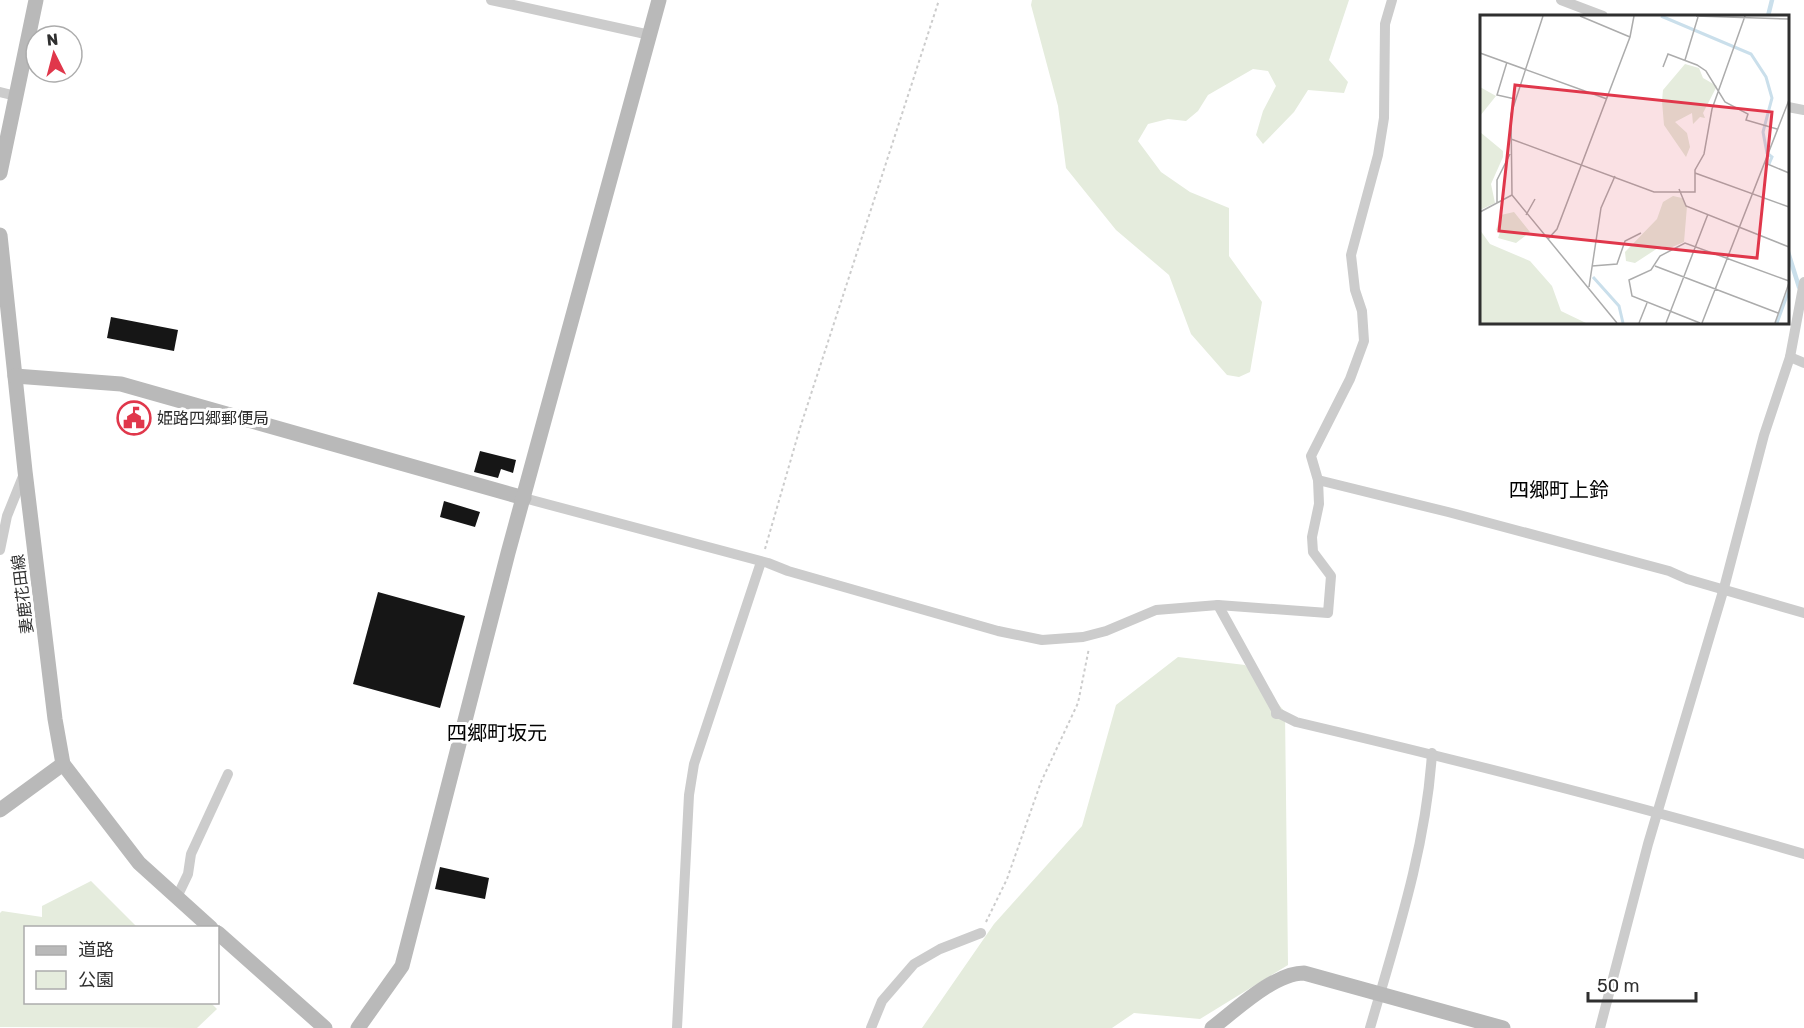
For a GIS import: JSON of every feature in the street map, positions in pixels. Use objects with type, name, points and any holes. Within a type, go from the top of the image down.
[{"type":"street","points":[[0,173],[36,0]]},
{"type":"street","points":[[491,0],[650,34]]},
{"type":"street","points":[[358,1028],[402,966],[524,498],[659,0]]},
{"type":"street","points":[[15,376],[121,384],[524,498],[761,562],[998,631],[1042,640],[1083,637],[1156,610],[1218,605],[1328,612],[1331,576],[1313,552],[1312,537],[1319,504],[1318,480],[1311,456],[1350,378],[1364,340],[1362,311],[1355,290],[1351,255],[1378,155],[1384,118],[1385,24],[1392,0]]},
{"type":"street","points":[[1561,0],[1600,15]]},
{"type":"street","points":[[0,92],[16,96]]},
{"type":"street","points":[[1789,107],[1804,110]]},
{"type":"street","name":"妻鹿花田線","points":[[0,235],[25,471],[55,719],[63,764]]},
{"type":"street","points":[[1600,1028],[1658,813],[1724,588],[1764,435],[1791,357],[1804,282]]},
{"type":"street","points":[[1791,357],[1804,363]]},
{"type":"street","points":[[0,550],[8,516],[25,471]]},
{"type":"street","points":[[1318,480],[1449,512],[1669,571],[1687,579],[1724,588],[1804,614]]},
{"type":"street","points":[[676,1028],[689,795],[694,764],[761,562]]},
{"type":"street","points":[[1218,605],[1276,714],[1296,722],[1432,753],[1804,854]]},
{"type":"street","points":[[1370,1028],[1410,888],[1421,840],[1432,753]]},
{"type":"street","points":[[0,810],[63,764],[139,863],[211,926]]},
{"type":"street","points":[[177,897],[188,874],[191,854],[228,774]]},
{"type":"street","points":[[871,1028],[882,1001],[914,964],[939,949],[981,933]]},
{"type":"street","points":[[219,934],[325,1028]]},
{"type":"street","points":[[1212,1028],[1278,979],[1294,973],[1304,973],[1503,1028]]},
{"type":"path","points":[[761,562],[800,429],[939,0]]},
{"type":"path","points":[[981,933],[1007,879],[1041,782],[1078,702],[1092,634]]},
{"type":"green space","points":[[1032,0],[1349,0],[1329,60],[1348,82],[1344,93],[1308,90],[1294,112],[1263,144],[1256,135],[1263,111],[1276,86],[1268,71],[1253,69],[1208,95],[1198,111],[1186,121],[1168,119],[1148,124],[1138,141],[1161,172],[1190,192],[1229,208],[1229,256],[1262,302],[1250,372],[1239,377],[1227,375],[1191,334],[1169,275],[1116,230],[1066,168],[1058,106],[1031,5]]},
{"type":"green space","points":[[1178,657],[1245,665],[1285,712],[1288,965],[1200,1019],[1134,1013],[1112,1028],[922,1028],[994,924],[1082,826],[1116,705]]},
{"type":"green space","points":[[91,881],[136,926],[24,926],[24,1004],[212,1004],[217,1009],[197,1028],[0,1027],[0,913],[2,911],[42,917],[42,906]]},
{"type":"building","points":[[111,317],[178,330],[174,351],[107,338]]},
{"type":"building","points":[[126,407],[146,409],[143,432],[123,429]]},
{"type":"building","points":[[480,451],[516,460],[513,473],[501,469],[498,478],[474,472]]},
{"type":"building","points":[[444,501],[480,512],[475,527],[440,517]]},
{"type":"building","points":[[378,592],[465,616],[440,708],[353,684]]},
{"type":"building","points":[[440,867],[489,878],[485,899],[435,889]]},
{"type":"waterway","points":[[1768,15],[1772,0]]},
{"type":"waterway","points":[[1789,255],[1800,288]]},
{"type":"place","name":"姫路四郷郵便局","points":[[134,418]]},
{"type":"district","name":"四郷町上鈴","points":[[1559,490]]},
{"type":"district","name":"四郷町坂元","points":[[497,733]]}]
